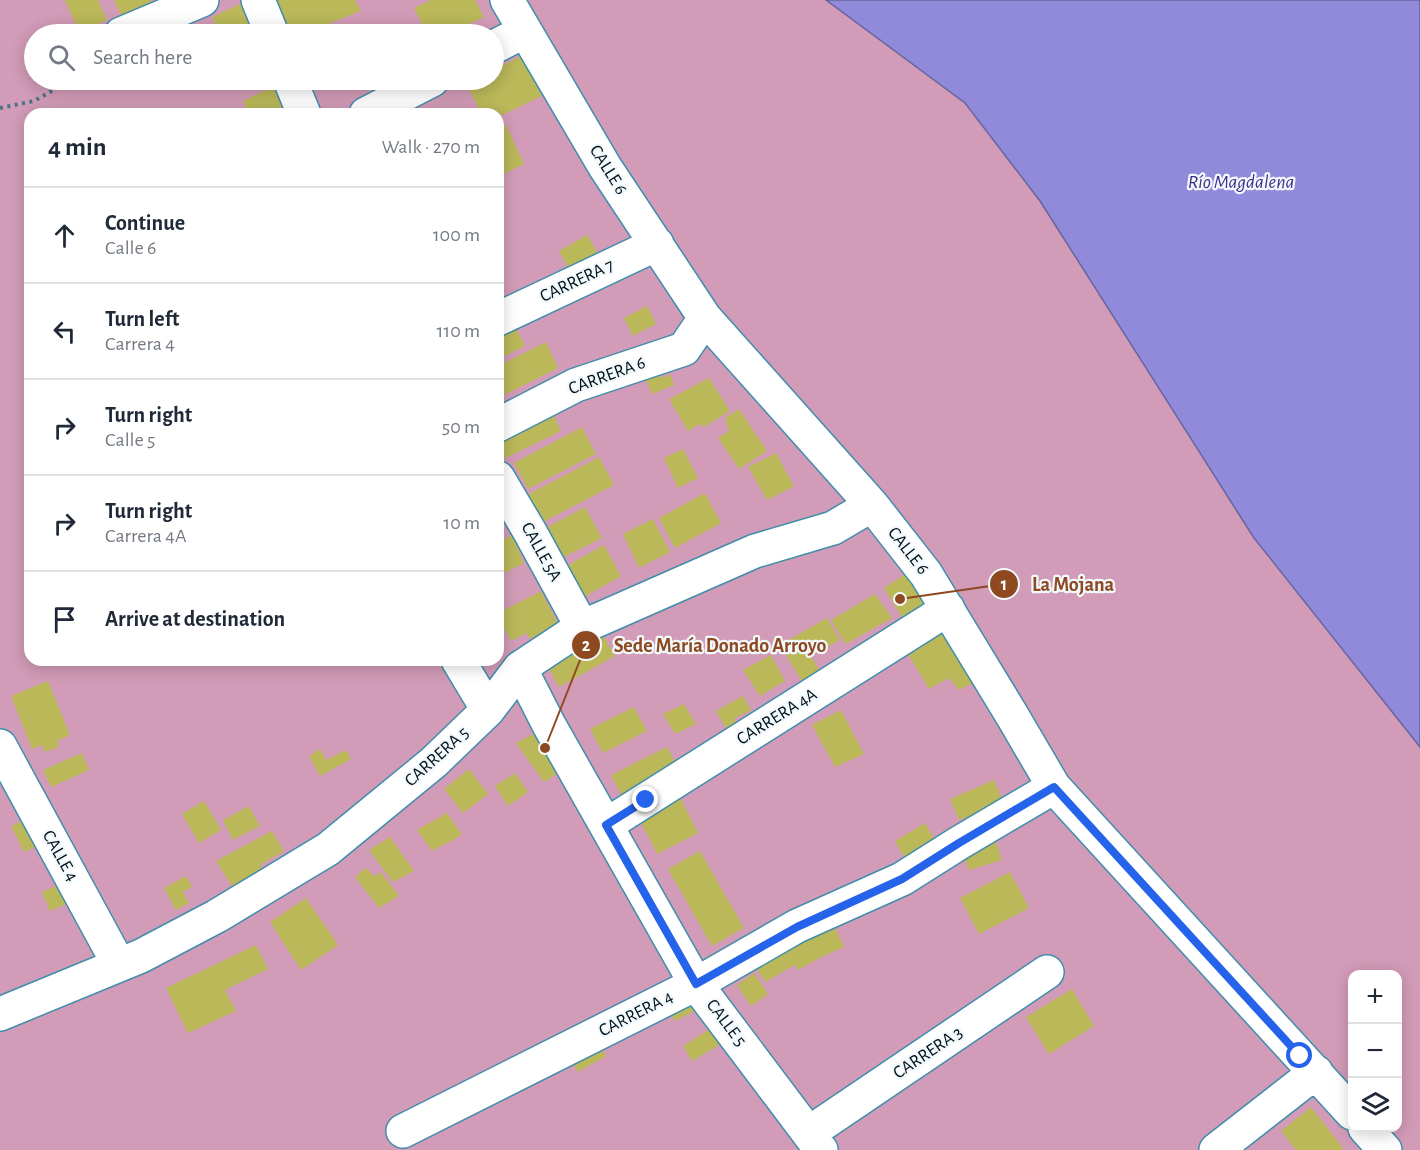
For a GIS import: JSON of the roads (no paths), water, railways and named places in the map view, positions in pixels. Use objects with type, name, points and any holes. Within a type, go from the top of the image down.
[{"type":"street","points":[[145,24],[202,0]]},
{"type":"street","points":[[258,0],[268,24]]},
{"type":"street","name":"CALLE 6","points":[[507,0],[605,167],[705,318],[872,505],[926,574],[1054,787],[1348,1107]]},
{"type":"street","points":[[504,42],[525,31]]},
{"type":"street","points":[[294,90],[302,108]]},
{"type":"street","points":[[378,108],[413,90]]},
{"type":"street","name":"CARRERA 7","points":[[504,316],[657,244]]},
{"type":"street","name":"CARRERA 6","points":[[504,421],[576,385],[684,349],[705,318]]},
{"type":"street","name":"CALLE 5A","points":[[504,488],[582,627]]},
{"type":"street","name":"CARRERA 5","points":[[0,1014],[141,956],[217,916],[328,849],[434,762],[488,710],[520,668],[582,627],[755,551],[833,528],[872,505]]},
{"type":"street","name":"CARRERA 4A","points":[[606,825],[948,609]]},
{"type":"street","points":[[462,666],[488,710]]},
{"type":"street","name":"CALLE 5","points":[[520,668],[549,725],[696,984],[815,1142]]},
{"type":"street","name":"CALLE 4","points":[[0,746],[119,965]]},
{"type":"street","name":"CARRERA 4","points":[[403,1131],[696,984],[797,927],[902,879],[1054,787]]},
{"type":"street","name":"CARRERA 3","points":[[815,1142],[1047,972]]},
{"type":"street","points":[[1216,1150],[1316,1072]]},
{"type":"street","points":[[1369,1132],[1385,1150]]},
{"type":"water","name":"Río Magdalena","points":[[826,0],[1420,0],[1420,747],[1254,538],[1040,201],[965,103]]},
{"type":"place","name":"La Mojana","points":[[900,599]]},
{"type":"place","name":"Sede María Donado Arroyo","points":[[545,748]]}]
